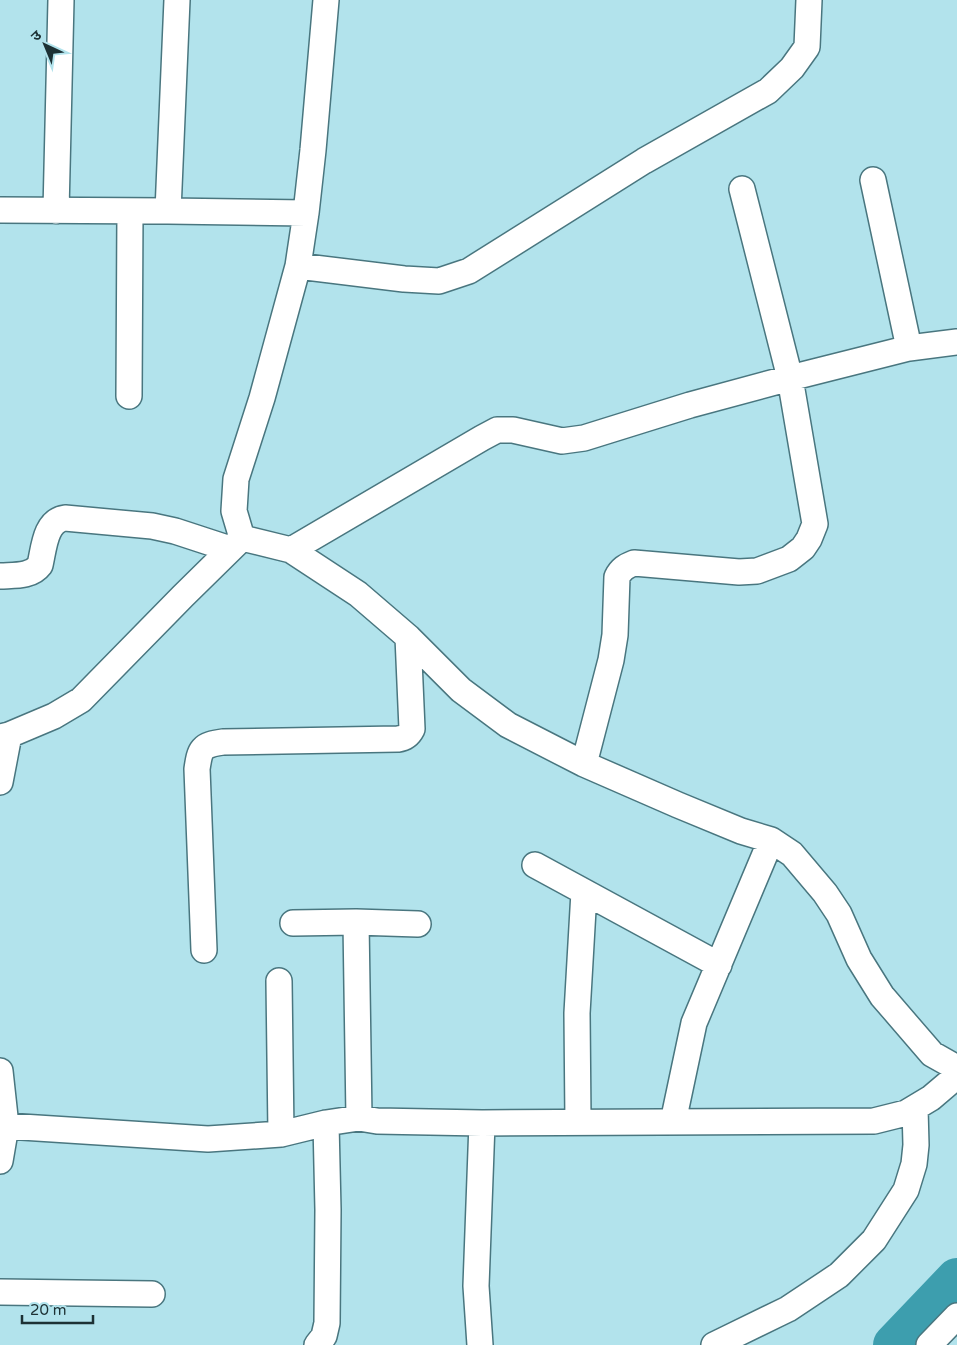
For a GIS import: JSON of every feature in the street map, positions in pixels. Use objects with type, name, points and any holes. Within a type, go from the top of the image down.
[{"type":"street","points":[[56,211],[61,0]]},
{"type":"street","points":[[168,211],[177,0]]},
{"type":"street","points":[[0,782],[4,736],[54,716],[81,700],[236,544],[234,511],[236,479],[262,398],[298,266],[314,150],[326,0]]},
{"type":"street","points":[[298,266],[404,279],[439,281],[469,271],[644,161],[768,90],[792,68],[807,47],[809,0]]},
{"type":"street","points":[[873,180],[909,348]]},
{"type":"street","points":[[584,764],[611,660],[615,635],[617,577],[619,572],[634,563],[739,572],[757,570],[789,559],[809,539],[815,524],[790,378],[742,189]]},
{"type":"street","points":[[0,210],[306,214]]},
{"type":"street","points":[[129,396],[130,211]]},
{"type":"street","points":[[291,550],[497,430],[513,430],[562,441],[584,438],[690,405],[790,378],[909,348],[957,342]]},
{"type":"street","points":[[0,576],[32,573],[40,565],[48,530],[56,521],[65,518],[152,526],[236,544],[291,550],[358,594],[408,636],[461,690],[508,725],[584,764],[741,831],[771,840],[792,854],[825,893],[839,914],[859,959],[882,996],[932,1054],[957,1068]]},
{"type":"street","points":[[204,950],[197,770],[199,753],[209,744],[223,742],[404,738],[409,735],[412,729],[408,636]]},
{"type":"street","points":[[673,1122],[694,1023],[771,840]]},
{"type":"street","points":[[536,865],[719,965]]},
{"type":"street","points":[[578,1121],[577,1013],[584,892]]},
{"type":"street","points":[[293,923],[356,922],[418,924]]},
{"type":"street","points":[[356,922],[359,1118]]},
{"type":"street","points":[[279,981],[282,1134]]},
{"type":"street","points":[[0,1071],[6,1126],[0,1161]]},
{"type":"street","points":[[6,1126],[208,1139],[282,1134],[326,1123],[359,1118],[377,1121],[482,1123],[874,1120],[906,1113],[931,1098],[957,1076]]},
{"type":"street","points":[[714,1345],[788,1309],[839,1276],[874,1240],[906,1190],[914,1164],[916,1145],[915,1108]]},
{"type":"street","points":[[317,1345],[324,1336],[327,1323],[328,1210],[326,1123]]},
{"type":"street","points":[[480,1345],[476,1262],[482,1123]]},
{"type":"street","points":[[0,1292],[152,1294]]},
{"type":"street","points":[[929,1345],[957,1316]]},
{"type":"waterway","points":[[894,1345],[957,1279]]}]
